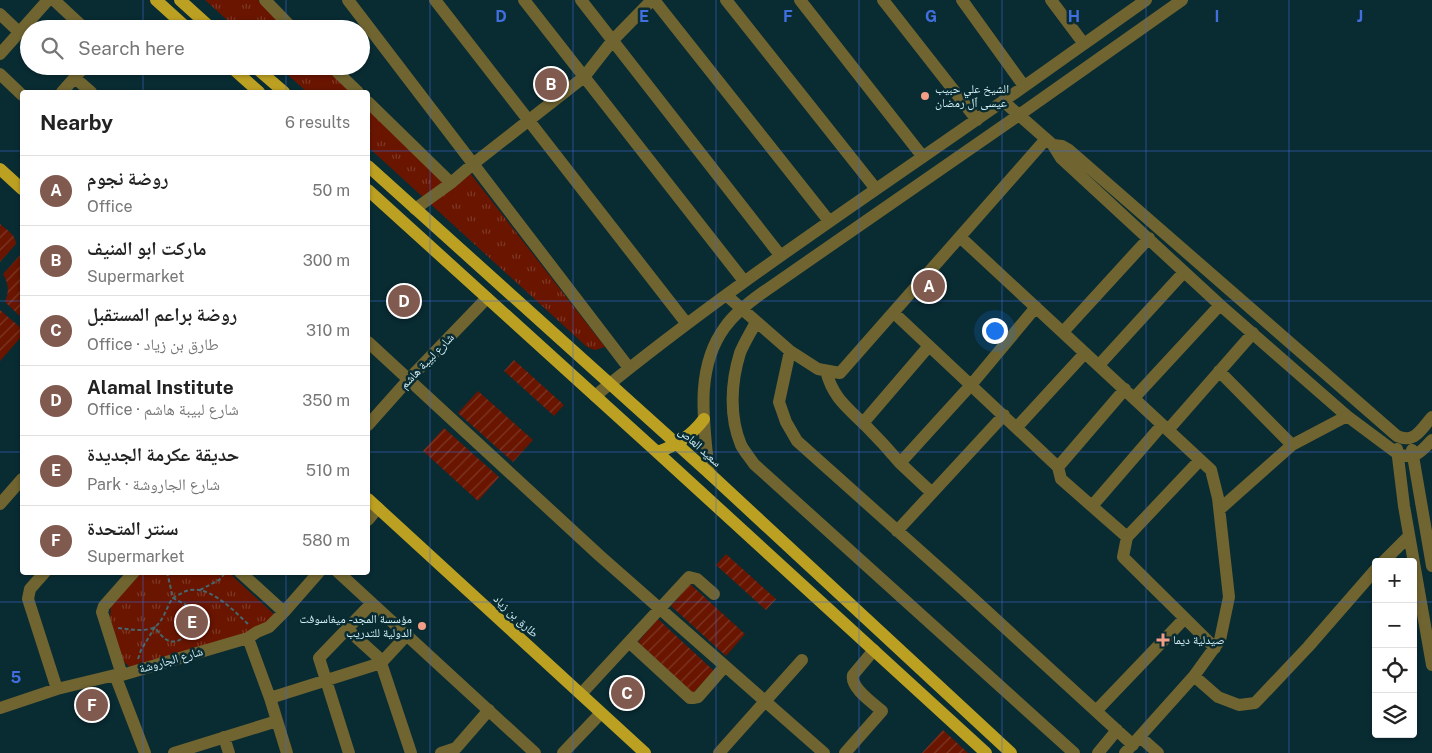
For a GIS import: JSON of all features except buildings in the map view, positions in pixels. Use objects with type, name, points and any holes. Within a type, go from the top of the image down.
[{"type":"main road","points":[[156,0],[178,20]]},
{"type":"main road","points":[[180,0],[202,20]]},
{"type":"main road","points":[[240,75],[257,90]]},
{"type":"main road","points":[[264,75],[282,90]]},
{"type":"main road","name":"سعيد العاص","points":[[370,168],[709,473],[1011,753]]},
{"type":"main road","points":[[0,169],[20,187]]},
{"type":"main road","points":[[370,192],[658,452],[986,753]]},
{"type":"main road","points":[[658,452],[677,445],[695,430],[704,419]]},
{"type":"main road","name":"طارق بن زياد","points":[[370,501],[645,753]]},
{"type":"street","points":[[30,20],[48,0]]},
{"type":"street","points":[[54,0],[75,20]]},
{"type":"street","points":[[265,0],[284,20]]},
{"type":"street","points":[[348,0],[363,20]]},
{"type":"street","points":[[435,0],[687,324]]},
{"type":"street","points":[[524,0],[744,281]]},
{"type":"street","points":[[582,0],[780,255]]},
{"type":"street","points":[[415,209],[451,183],[584,77],[613,40],[653,0],[830,221]]},
{"type":"street","points":[[726,0],[876,189]]},
{"type":"street","points":[[800,0],[923,157]]},
{"type":"street","points":[[883,0],[977,120]]},
{"type":"street","points":[[962,0],[1024,86]]},
{"type":"street","points":[[1051,0],[1084,44]]},
{"type":"street","points":[[595,396],[629,368],[780,255],[977,120],[1145,0]]},
{"type":"street","points":[[709,473],[704,419],[704,383],[707,364],[714,344],[741,309],[1182,0]]},
{"type":"street","points":[[0,14],[19,32],[0,54]]},
{"type":"street","points":[[370,29],[629,368]]},
{"type":"street","points":[[0,74],[20,92]]},
{"type":"street","points":[[64,90],[78,75]]},
{"type":"street","points":[[340,75],[356,90]]},
{"type":"street","points":[[75,78],[89,90]]},
{"type":"street","points":[[1003,101],[1050,142],[1060,158],[1220,305],[1347,416],[1398,454],[1405,457],[1413,457],[1422,451],[1432,440]]},
{"type":"street","points":[[370,104],[451,183]]},
{"type":"street","points":[[726,295],[790,351],[818,369],[840,373],[960,237],[1050,142]]},
{"type":"street","points":[[1050,142],[1069,150],[1397,436],[1410,439],[1432,417]]},
{"type":"street","points":[[960,237],[1211,470],[1220,509],[1229,597],[1220,640],[1194,676],[1133,745]]},
{"type":"street","points":[[1063,332],[1149,238]]},
{"type":"street","points":[[1099,366],[1184,272]]},
{"type":"street","name":"شارع لبيبة هاشم","points":[[370,423],[487,298]]},
{"type":"street","points":[[1134,398],[1220,305]]},
{"type":"street","points":[[900,463],[971,384],[1036,307]]},
{"type":"street","points":[[894,313],[1058,467],[1061,479],[1127,536]]},
{"type":"street","points":[[756,322],[741,352],[735,374],[732,398],[735,424],[741,445],[754,464],[1074,753]]},
{"type":"street","points":[[1092,506],[1254,333]]},
{"type":"street","points":[[370,344],[593,549],[824,753]]},
{"type":"street","points":[[863,423],[929,346]]},
{"type":"street","points":[[790,351],[778,402],[786,422],[797,441],[1133,745],[1158,753]]},
{"type":"street","points":[[1017,427],[1086,353]]},
{"type":"street","points":[[826,371],[830,384],[840,401],[932,493]]},
{"type":"street","points":[[1219,371],[1292,445]]},
{"type":"street","points":[[1058,467],[1125,389]]},
{"type":"street","points":[[897,531],[1004,415]]},
{"type":"street","points":[[1220,509],[1292,445],[1347,416]]},
{"type":"street","points":[[1397,436],[1404,506],[1432,665]]},
{"type":"street","points":[[1410,439],[1432,566]]},
{"type":"street","points":[[1200,460],[1127,536],[1124,557],[1215,648]]},
{"type":"street","points":[[0,504],[20,481]]},
{"type":"street","points":[[370,518],[378,508]]},
{"type":"street","points":[[1387,558],[1409,536]]},
{"type":"street","points":[[1194,676],[1218,697],[1239,705],[1255,703],[1308,647],[1372,574]]},
{"type":"street","points":[[42,575],[30,589],[28,599],[58,689]]},
{"type":"street","points":[[126,575],[104,606],[102,612],[118,675],[145,753]]},
{"type":"street","points":[[243,575],[284,612]]},
{"type":"street","name":"شارع الجاروشة","points":[[0,708],[58,689],[118,675],[252,635],[269,627],[316,575]]},
{"type":"street","points":[[341,575],[535,753]]},
{"type":"street","points":[[581,694],[690,577],[697,579],[714,594]]},
{"type":"street","points":[[349,753],[319,658],[372,603]]},
{"type":"street","points":[[1096,711],[1185,618]]},
{"type":"street","points":[[347,629],[379,658],[411,753]]},
{"type":"street","points":[[252,635],[287,753]]},
{"type":"street","points":[[270,698],[381,663],[406,636]]},
{"type":"street","points":[[629,642],[690,698],[698,697],[725,666]]},
{"type":"street","points":[[844,753],[882,711],[855,687],[852,680],[853,675],[874,650]]},
{"type":"street","points":[[719,753],[802,660]]},
{"type":"street","points":[[441,753],[456,748],[489,710]]},
{"type":"street","points":[[562,753],[601,713]]},
{"type":"street","points":[[174,753],[277,721]]},
{"type":"street","points":[[1098,753],[1117,730]]},
{"type":"street","points":[[224,737],[229,753]]},
{"type":"path","points":[[155,627],[160,635],[175,642],[186,638],[195,626],[194,614],[186,606],[173,598],[167,575]]},
{"type":"path","points":[[200,590],[219,580],[223,575]]},
{"type":"path","points":[[136,663],[141,650],[162,619],[173,598],[188,590],[200,590],[215,596],[232,609],[252,635]]},
{"type":"path","points":[[107,627],[145,630],[155,627]]},
{"type":"green space","points":[[205,0],[258,0],[278,20],[227,20]]},
{"type":"green space","points":[[288,75],[335,75],[351,90],[305,90]]},
{"type":"green space","points":[[370,108],[452,188],[470,173],[605,347],[595,350],[587,347],[370,149]]},
{"type":"green space","points":[[0,224],[13,235],[16,244],[0,262]]},
{"type":"green space","points":[[20,255],[20,316],[5,302],[8,288],[3,274]]},
{"type":"green space","points":[[0,310],[20,327],[20,338],[0,361]]},
{"type":"green space","points":[[514,360],[564,405],[554,416],[504,371]]},
{"type":"green space","points":[[478,391],[533,440],[513,462],[458,413]]},
{"type":"green space","points":[[444,428],[499,477],[478,501],[423,451]]},
{"type":"green space","points":[[726,554],[776,599],[766,610],[716,565]]},
{"type":"green space","points":[[139,575],[231,575],[276,616],[269,627],[134,671],[123,661],[110,618],[111,606]]},
{"type":"green space","points":[[690,584],[745,634],[726,656],[671,606]]},
{"type":"green space","points":[[658,619],[714,671],[693,693],[638,642]]},
{"type":"green space","points":[[943,730],[968,753],[922,753]]},
{"type":"place","name":"ماركت ابو المنيف","points":[[551,84]]},
{"type":"place","name":"الشيخ علي حبيب عيسى ٱل رمضان","points":[[925,96]]},
{"type":"place","name":"روضة نجوم","points":[[929,286]]},
{"type":"place","name":"Alamal Institute","points":[[404,301]]},
{"type":"place","name":"حديقة عكرمة الجديدة","points":[[192,622]]},
{"type":"place","name":"مؤسسة المجد - ميغاسوفت الدولية للتدريب","points":[[422,626]]},
{"type":"place","name":"صيدلية ديما","points":[[1163,640]]},
{"type":"place","name":"روضة براعم المستقبل","points":[[627,693]]},
{"type":"place","name":"سنتر المتحدة","points":[[92,705]]}]
